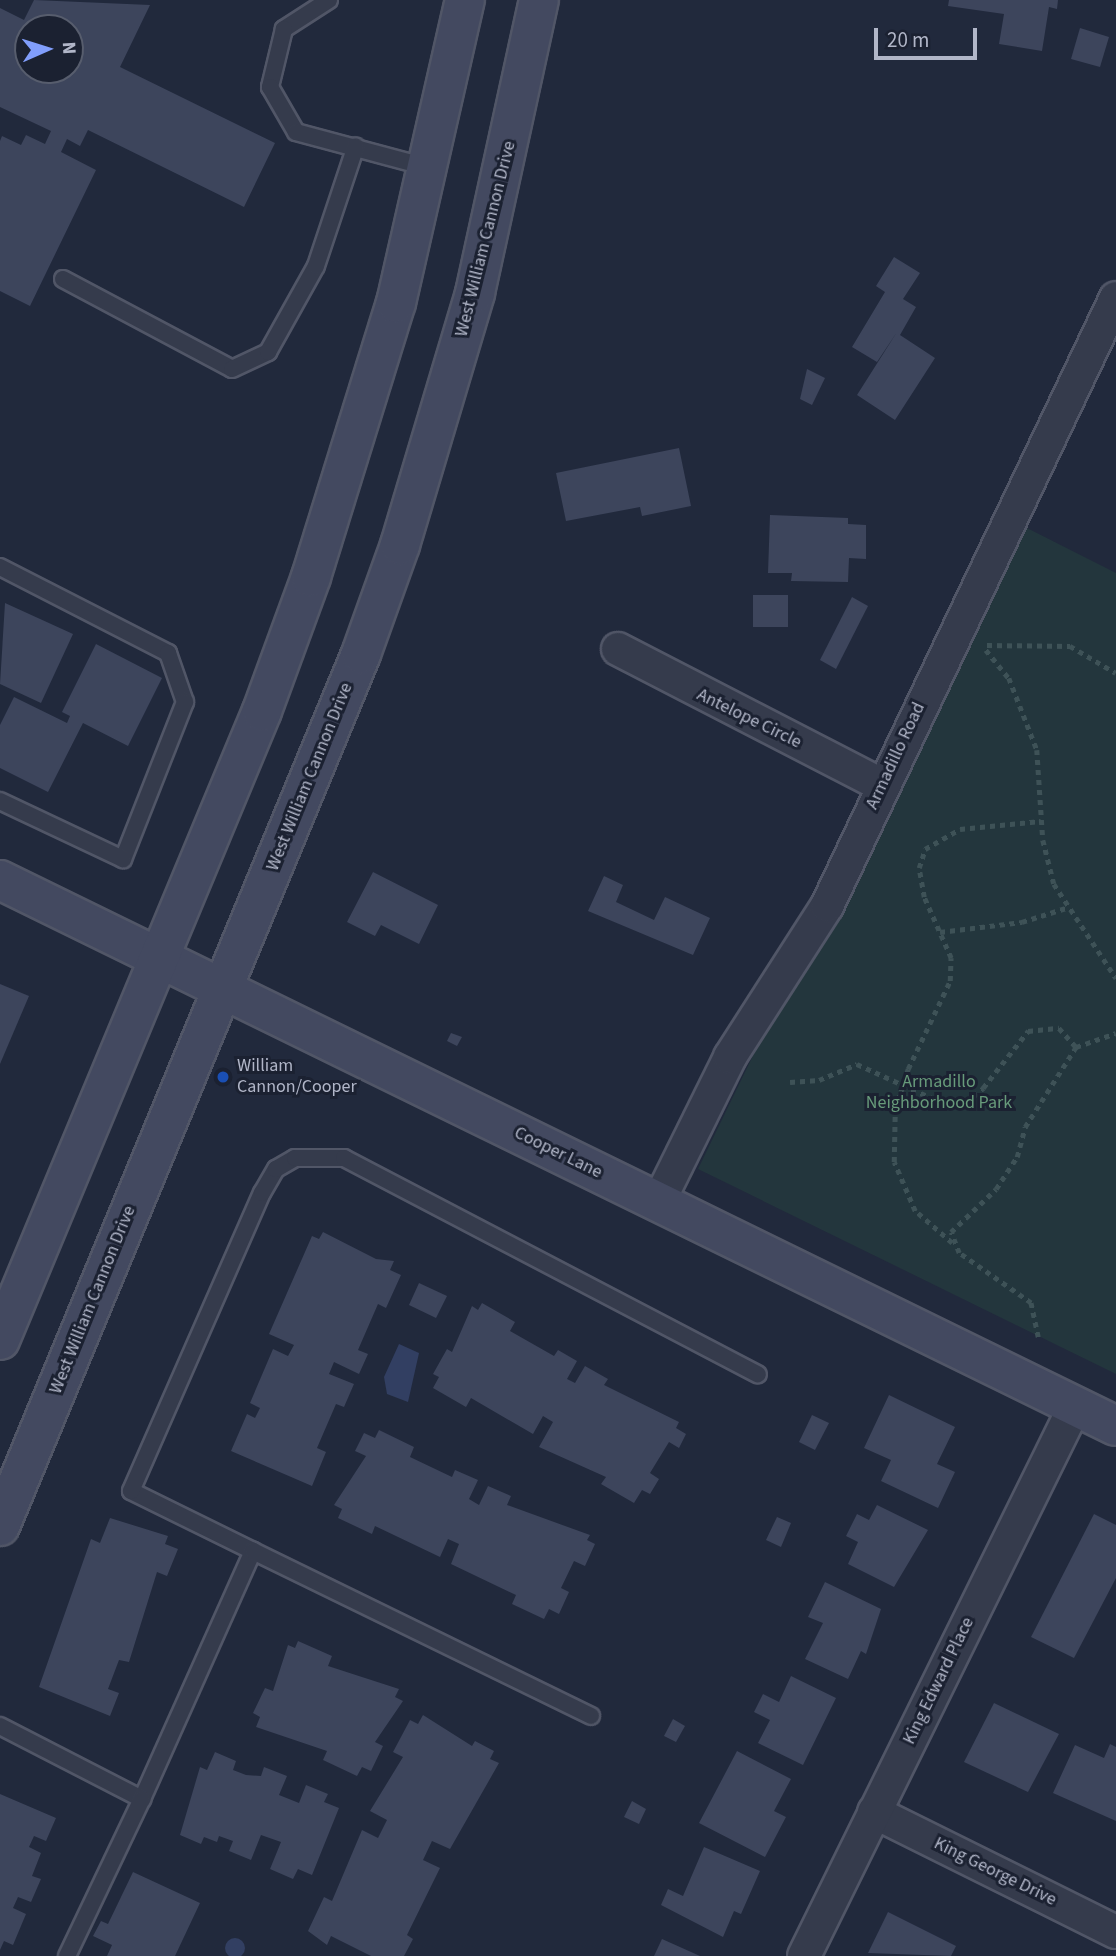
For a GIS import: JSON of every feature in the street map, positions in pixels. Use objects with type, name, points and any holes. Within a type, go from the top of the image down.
[{"type":"main road","points":[[0,1340],[161,957],[311,577],[396,303],[430,168],[465,0]]},
{"type":"main road","name":"West William Cannon Drive","points":[[0,1526],[361,654],[404,533],[475,293],[539,0]]},
{"type":"main road","name":"Cooper Lane","points":[[0,880],[1116,1426]]},
{"type":"street","name":"Armadillo Road","points":[[658,1203],[730,1057],[827,906],[882,785],[1116,298]]},
{"type":"street","name":"Antelope Circle","points":[[618,649],[882,785]]},
{"type":"street","name":"King Edward Place","points":[[804,1956],[1075,1406]]},
{"type":"street","name":"King George Drive","points":[[874,1812],[1116,1932]]},
{"type":"lane","points":[[329,0],[284,29],[270,87],[296,132],[430,168]]},
{"type":"lane","points":[[63,279],[232,369],[268,352],[304,287],[356,146]]},
{"type":"lane","points":[[0,567],[168,653],[185,702],[123,859],[0,801]]},
{"type":"lane","points":[[591,1716],[131,1491],[262,1193],[276,1169],[295,1158],[344,1158],[758,1374]]},
{"type":"lane","points":[[67,1956],[142,1799],[253,1551]]},
{"type":"lane","points":[[0,1726],[142,1799]]},
{"type":"path","points":[[1116,673],[1070,646],[1048,642],[1010,650],[981,644],[1009,678],[1028,721],[1047,862],[1066,908],[1116,978]]},
{"type":"path","points":[[1038,1336],[1031,1303],[927,1227],[902,1188],[893,1139],[904,1089],[950,982],[951,958],[924,897],[919,867],[925,849],[983,822],[1041,821]]},
{"type":"path","points":[[940,932],[1022,922],[1066,908]]},
{"type":"path","points":[[790,1082],[819,1080],[858,1063],[904,1089],[949,1106],[966,1103],[1028,1031],[1059,1028],[1076,1047]]},
{"type":"path","points":[[952,1243],[951,1233],[973,1216],[1017,1157],[1025,1127],[1076,1047],[1116,1033]]},
{"type":"green space","name":"Armadillo Neighborhood Park","points":[[1023,526],[1116,573],[1116,1374],[698,1169],[766,1029],[843,908]]},
{"type":"water","points":[[399,1344],[419,1353],[408,1402],[387,1394],[384,1377]]},
{"type":"water","points":[[235,1938],[242,1941],[245,1948],[242,1955],[235,1958],[228,1955],[225,1948],[228,1941]]},
{"type":"building","points":[[34,0],[150,5],[120,67],[275,143],[244,207],[88,130],[80,146],[67,139],[61,152],[96,170],[30,306],[0,291],[0,141],[2,136],[21,145],[26,135],[45,144],[51,131],[0,107],[0,8],[14,15],[14,84],[84,84],[84,14],[27,14]]},
{"type":"building","points":[[949,0],[1058,0],[1057,9],[1049,7],[1042,51],[999,44],[1004,14],[948,6]]},
{"type":"building","points":[[1080,28],[1109,37],[1100,67],[1071,59]]},
{"type":"building","points":[[894,257],[920,273],[903,299],[916,307],[900,335],[935,358],[895,420],[857,395],[897,332],[877,362],[852,347],[885,292],[876,286]]},
{"type":"building","points":[[807,369],[825,378],[812,405],[800,399]]},
{"type":"building","points":[[679,448],[691,506],[642,516],[640,507],[566,521],[556,473]]},
{"type":"building","points":[[770,515],[848,518],[848,524],[866,525],[866,559],[849,558],[848,582],[791,581],[792,573],[768,573]]},
{"type":"building","points":[[753,595],[788,595],[788,627],[753,627]]},
{"type":"building","points":[[852,597],[868,606],[836,669],[820,660]]},
{"type":"building","points":[[5,603],[73,634],[41,703],[0,684]]},
{"type":"building","points":[[96,644],[162,678],[128,746],[83,723],[48,792],[0,768],[0,725],[14,697],[67,723],[70,716],[62,712]]},
{"type":"building","points":[[373,872],[438,905],[419,944],[381,925],[375,936],[347,922]]},
{"type":"building","points":[[604,876],[623,885],[616,902],[654,920],[665,897],[710,918],[693,955],[588,911]]},
{"type":"building","points":[[0,984],[29,996],[0,1064]]},
{"type":"building","points":[[451,1033],[462,1037],[457,1046],[447,1041]]},
{"type":"building","points":[[323,1232],[376,1259],[394,1261],[390,1270],[401,1275],[386,1308],[378,1304],[358,1350],[368,1354],[359,1374],[334,1362],[329,1374],[354,1384],[344,1407],[336,1404],[317,1448],[326,1452],[312,1486],[231,1451],[247,1414],[255,1418],[260,1408],[250,1403],[273,1349],[288,1356],[294,1345],[269,1334],[312,1236],[319,1239]]},
{"type":"building","points":[[419,1283],[447,1296],[436,1318],[409,1305]]},
{"type":"building","points":[[482,1303],[515,1322],[510,1331],[554,1356],[558,1350],[577,1361],[567,1379],[575,1383],[585,1366],[608,1379],[604,1385],[679,1422],[676,1428],[686,1434],[679,1448],[669,1442],[650,1473],[659,1479],[650,1494],[642,1490],[634,1503],[601,1484],[606,1477],[539,1447],[553,1422],[543,1416],[533,1434],[471,1398],[466,1407],[433,1388],[439,1377],[433,1374],[447,1349],[452,1352],[472,1306],[478,1310]]},
{"type":"building","points":[[889,1395],[955,1427],[937,1464],[955,1472],[938,1508],[881,1481],[891,1460],[864,1448]]},
{"type":"building","points":[[812,1415],[829,1423],[815,1450],[799,1442]]},
{"type":"building","points":[[379,1430],[414,1447],[410,1457],[452,1477],[455,1470],[478,1480],[469,1499],[479,1505],[488,1486],[511,1496],[507,1505],[590,1535],[587,1540],[595,1544],[585,1566],[574,1561],[561,1588],[569,1592],[559,1614],[549,1609],[544,1619],[512,1604],[516,1595],[451,1564],[459,1544],[448,1539],[440,1557],[375,1526],[372,1534],[338,1518],[342,1509],[334,1505],[366,1456],[355,1451],[364,1433],[375,1438]]},
{"type":"building","points":[[877,1505],[928,1530],[894,1587],[848,1564],[858,1542],[846,1536],[857,1514],[869,1520]]},
{"type":"building","points":[[1094,1514],[1116,1525],[1116,1578],[1074,1658],[1031,1637]]},
{"type":"building","points":[[777,1517],[791,1523],[781,1547],[766,1540]]},
{"type":"building","points":[[110,1518],[168,1536],[165,1544],[178,1549],[167,1576],[157,1572],[129,1662],[119,1660],[108,1689],[119,1693],[110,1716],[39,1687],[91,1539],[100,1543]]},
{"type":"building","points":[[825,1582],[881,1609],[866,1654],[861,1651],[848,1679],[805,1659],[823,1623],[808,1617]]},
{"type":"building","points":[[298,1641],[332,1656],[328,1666],[399,1689],[395,1697],[403,1701],[375,1742],[383,1746],[371,1771],[362,1767],[357,1776],[323,1760],[327,1751],[256,1727],[260,1717],[253,1713],[265,1688],[273,1691],[288,1645],[295,1648]]},
{"type":"building","points":[[791,1676],[836,1698],[803,1765],[758,1743],[770,1720],[754,1712],[763,1694],[779,1702]]},
{"type":"building","points":[[994,1703],[1059,1734],[1028,1792],[964,1762]]},
{"type":"building","points":[[423,1715],[472,1746],[475,1741],[494,1751],[490,1759],[499,1763],[450,1849],[432,1841],[423,1860],[440,1868],[407,1935],[413,1939],[404,1956],[371,1956],[331,1936],[327,1945],[308,1931],[324,1897],[332,1901],[362,1830],[378,1838],[387,1820],[370,1811],[403,1757],[393,1752],[410,1720],[418,1724]]},
{"type":"building","points":[[673,1719],[685,1726],[676,1742],[664,1736]]},
{"type":"building","points":[[1110,1744],[1116,1747],[1116,1821],[1053,1793],[1075,1745],[1104,1758]]},
{"type":"building","points":[[737,1751],[791,1779],[774,1811],[786,1817],[765,1857],[699,1823]]},
{"type":"building","points":[[215,1752],[236,1761],[233,1770],[246,1775],[261,1776],[264,1767],[287,1776],[279,1795],[299,1803],[306,1785],[328,1794],[324,1802],[339,1808],[312,1875],[298,1869],[293,1879],[270,1869],[281,1842],[261,1835],[251,1860],[229,1851],[233,1841],[219,1836],[217,1842],[204,1837],[201,1844],[180,1835],[200,1767],[207,1770]]},
{"type":"building","points":[[0,1794],[56,1818],[46,1841],[34,1836],[29,1847],[41,1853],[32,1876],[41,1879],[31,1902],[18,1897],[13,1908],[26,1914],[13,1945],[4,1941],[0,1950]]},
{"type":"building","points":[[632,1801],[646,1809],[639,1824],[624,1817]]},
{"type":"building","points":[[704,1847],[760,1871],[741,1914],[734,1911],[723,1937],[661,1905],[668,1889],[683,1896]]},
{"type":"building","points":[[133,1872],[200,1903],[175,1956],[107,1956],[112,1945],[93,1936],[101,1921],[108,1924]]},
{"type":"building","points":[[888,1912],[956,1946],[951,1956],[868,1953]]},
{"type":"building","points":[[662,1939],[700,1956],[654,1956]]},
{"type":"place","name":"William Cannon/Cooper","points":[[223,1077]]}]
